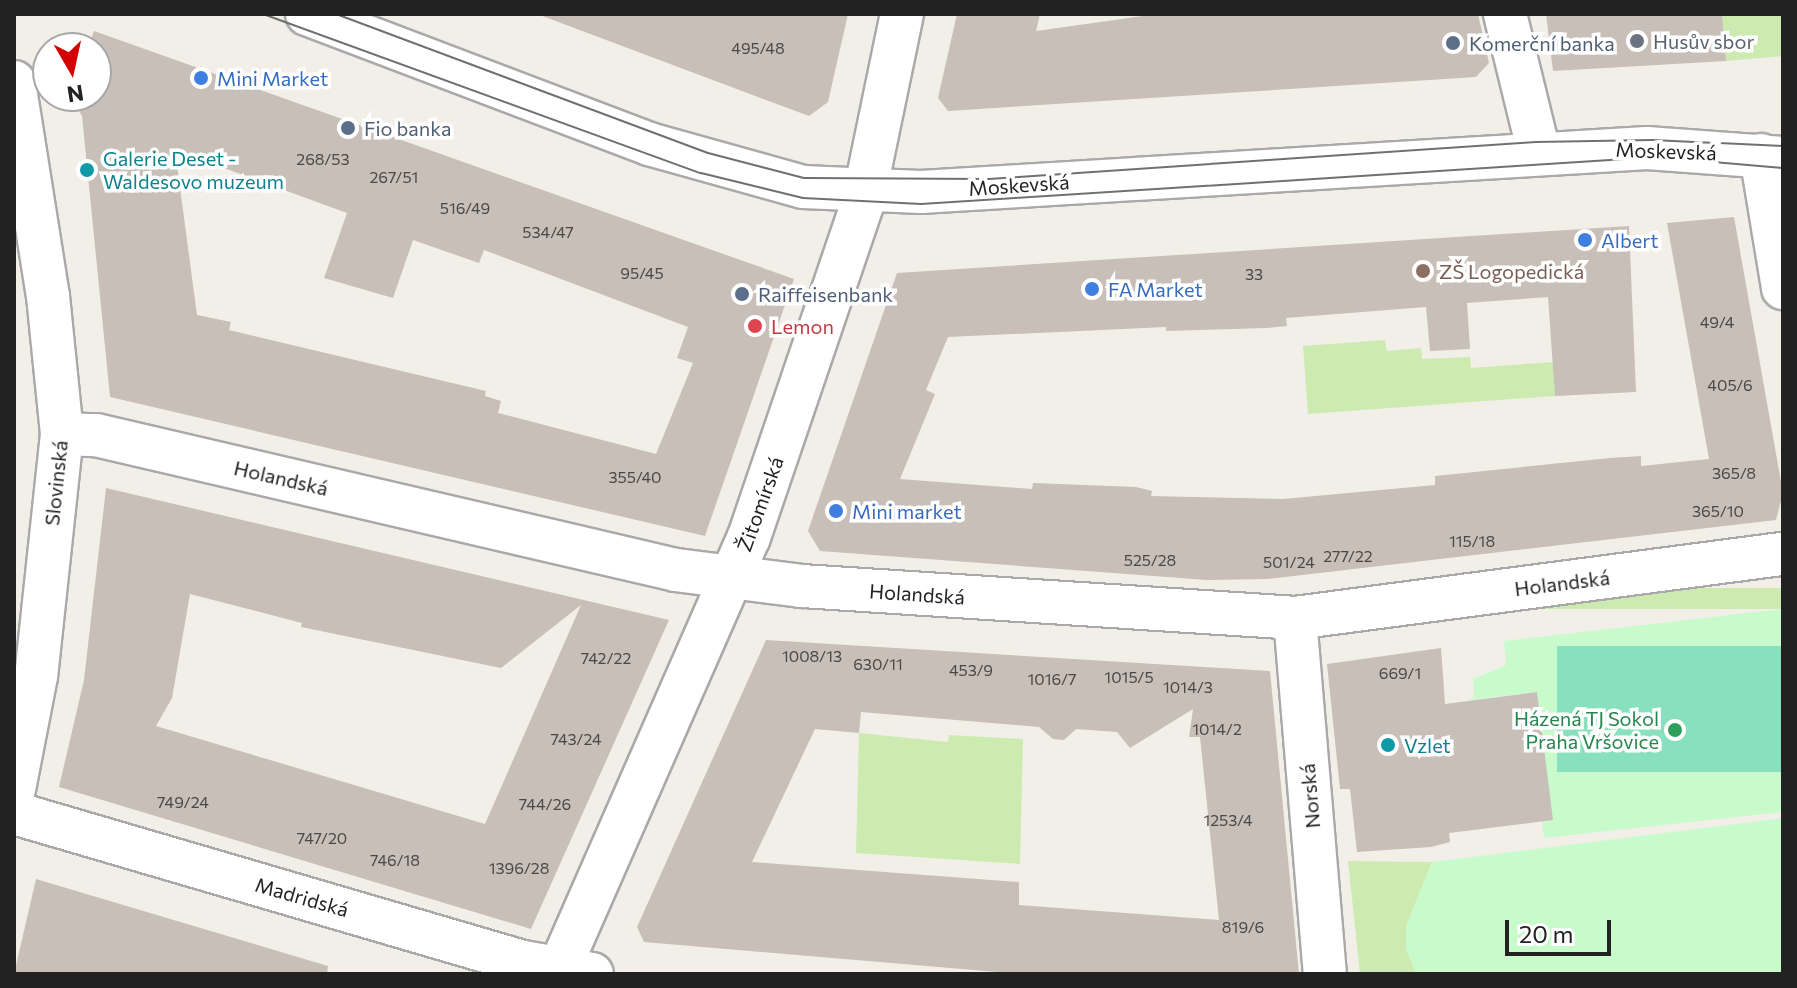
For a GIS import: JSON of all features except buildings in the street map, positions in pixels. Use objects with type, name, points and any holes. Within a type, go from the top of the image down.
[{"type":"street","name":"Moskevská","points":[[307,14],[704,163],[803,187],[865,192],[1647,148],[1772,156]]},
{"type":"street","name":"Žitomírská","points":[[569,973],[733,577],[865,192],[902,14]]},
{"type":"street","points":[[1505,14],[1539,152]]},
{"type":"street","name":"Slovinská","points":[[14,82],[31,298],[62,434],[36,676],[14,789]]},
{"type":"street","points":[[1772,156],[1783,288]]},
{"type":"street","name":"Holandská","points":[[62,434],[96,435],[676,570],[733,577],[1295,618],[1783,554]]},
{"type":"street","name":"Norská","points":[[1295,618],[1325,974]]},
{"type":"street","name":"Madridská","points":[[14,813],[569,973]]},
{"type":"green space","points":[[1722,14],[1783,14],[1783,56],[1726,61]]},
{"type":"green space","points":[[1385,340],[1387,351],[1421,348],[1422,359],[1470,357],[1471,368],[1553,362],[1555,396],[1308,414],[1303,346]]},
{"type":"green space","points":[[1475,588],[1783,588],[1783,609],[1475,609]]},
{"type":"green space","points":[[1783,609],[1783,812],[1544,838],[1542,822],[1552,820],[1537,692],[1469,700],[1474,697],[1473,679],[1506,665],[1504,641]]},
{"type":"green space","name":"Házená TJ Sokol Praha Vršovice","points":[[1557,646],[1783,646],[1783,772],[1557,772]]},
{"type":"green space","points":[[859,733],[948,742],[949,735],[1023,739],[1020,864],[856,853]]},
{"type":"green space","points":[[1783,818],[1783,974],[1416,974],[1406,948],[1406,926],[1432,862]]},
{"type":"green space","points":[[1348,861],[1432,862],[1406,926],[1406,948],[1416,974],[1360,974]]},
{"type":"tram line","points":[[263,14],[701,173],[803,198],[921,204],[1657,157],[1783,168]]},
{"type":"tram line","points":[[336,14],[708,153],[804,178],[989,179],[1536,142],[1652,140],[1783,146]]},
{"type":"place","name":"Husův sbor","points":[[1637,41]]},
{"type":"place","name":"Komerční banka","points":[[1453,43]]},
{"type":"place","name":"Mini Market","points":[[201,78]]},
{"type":"place","name":"Fio banka","points":[[348,128]]},
{"type":"place","name":"Galerie Deset - Waldesovo muzeum","points":[[87,170]]},
{"type":"place","name":"Albert","points":[[1585,240]]},
{"type":"place","name":"ZŠ Logopedická","points":[[1423,271]]},
{"type":"place","name":"FA Market","points":[[1092,289]]},
{"type":"place","name":"Raiffeisenbank","points":[[742,294]]},
{"type":"place","name":"Lemon","points":[[755,326]]},
{"type":"place","name":"Mini market","points":[[836,511]]},
{"type":"place","name":"Házená TJ Sokol Praha Vršovice","points":[[1675,730]]},
{"type":"place","name":"Vzlet","points":[[1388,745]]}]
